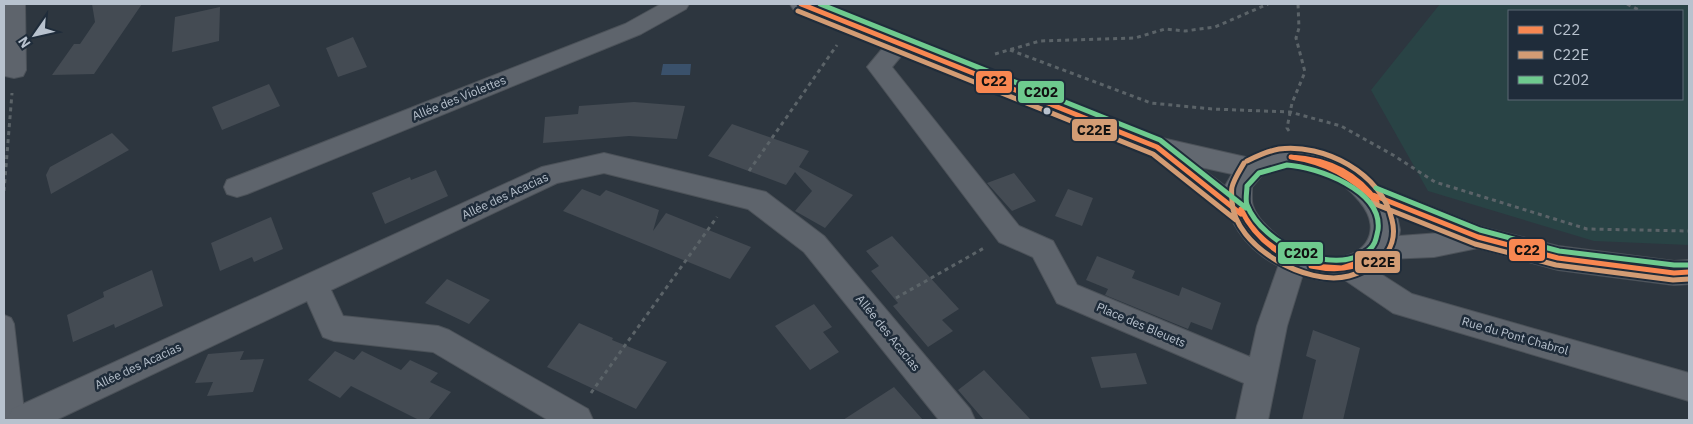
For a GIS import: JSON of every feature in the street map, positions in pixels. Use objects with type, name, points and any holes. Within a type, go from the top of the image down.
[{"type":"main road","points":[[801,4],[1157,147],[1250,168]]},
{"type":"main road","points":[[1157,147],[1241,214]]},
{"type":"main road","points":[[1287,156],[1311,159],[1334,166],[1356,179],[1373,195],[1383,214],[1386,232],[1381,248],[1368,260],[1349,268],[1332,269],[1312,267],[1294,261],[1271,248],[1252,232],[1241,214],[1237,196],[1240,181],[1250,168],[1267,160],[1287,156]]},
{"type":"main road","points":[[1373,195],[1478,237],[1558,258],[1674,273],[1689,272]]},
{"type":"main road","points":[[1381,248],[1434,246],[1478,237]]},
{"type":"street","points":[[14,4],[14,70]]},
{"type":"street","name":"Allée des Violettes","points":[[237,187],[633,29],[678,4]]},
{"type":"street","points":[[900,43],[878,67],[1009,234]]},
{"type":"street","name":"Allée des Acacias","points":[[23,420],[550,174],[604,163],[756,200],[814,244],[959,420]]},
{"type":"street","name":"Place des Bleuets","points":[[1009,234],[1043,249],[1067,294],[1262,376]]},
{"type":"street","points":[[1252,420],[1272,326],[1294,261]]},
{"type":"street","name":"Rue du Pont Chabrol","points":[[1349,268],[1403,304],[1689,387]]},
{"type":"street","points":[[314,284],[334,328],[438,339],[577,420]]},
{"type":"lane","points":[[4,324],[14,420]]},
{"type":"path","points":[[994,54],[1040,41],[1135,38],[1164,29],[1185,30],[1216,27],[1268,4]]},
{"type":"path","points":[[1298,4],[1300,28],[1296,38],[1305,72],[1292,103],[1287,128],[1311,159]]},
{"type":"path","points":[[1627,4],[1639,10]]},
{"type":"path","points":[[752,167],[834,50]]},
{"type":"path","points":[[4,191],[14,70]]},
{"type":"path","points":[[925,281],[1009,234]]},
{"type":"path","points":[[610,367],[704,237]]},
{"type":"green space","points":[[1440,4],[1689,4],[1689,245],[1594,241],[1428,191],[1371,90]]},
{"type":"water","points":[[663,64],[691,64],[690,75],[661,75]]},
{"type":"building","points":[[92,4],[142,4],[94,74],[52,75],[74,44],[80,44],[95,22]]},
{"type":"building","points":[[220,7],[219,41],[172,52],[175,17]]},
{"type":"building","points":[[353,37],[367,67],[338,77],[326,48]]},
{"type":"building","points":[[269,84],[280,106],[222,130],[212,107]]},
{"type":"building","points":[[634,102],[685,106],[677,139],[629,136],[543,143],[545,117],[578,114],[579,106]]},
{"type":"building","points":[[732,124],[809,151],[799,167],[853,195],[825,228],[795,211],[812,191],[795,172],[786,185],[708,156]]},
{"type":"building","points":[[112,133],[129,150],[51,194],[46,175],[50,167]]},
{"type":"building","points":[[436,170],[448,196],[385,224],[372,193],[410,177],[411,180]]},
{"type":"building","points":[[1014,173],[1036,201],[1012,211],[987,183]]},
{"type":"building","points":[[582,189],[600,196],[606,190],[659,210],[653,231],[666,213],[751,247],[730,279],[563,211]]},
{"type":"building","points":[[1068,189],[1093,198],[1082,226],[1055,216]]},
{"type":"building","points":[[271,217],[283,249],[254,262],[252,257],[220,271],[211,243]]},
{"type":"building","points":[[892,236],[959,309],[942,320],[953,331],[928,347],[893,306],[898,303],[871,271],[879,266],[866,251]]},
{"type":"building","points":[[1097,256],[1135,271],[1132,278],[1179,296],[1182,287],[1221,303],[1212,330],[1191,322],[1188,329],[1105,295],[1108,289],[1086,280]]},
{"type":"building","points":[[152,270],[163,306],[115,328],[114,324],[73,342],[67,315],[104,297],[103,292]]},
{"type":"building","points":[[447,279],[490,300],[469,324],[425,303]]},
{"type":"building","points":[[814,304],[832,327],[823,332],[839,352],[810,370],[775,326]]},
{"type":"building","points":[[579,323],[613,338],[612,340],[667,362],[636,409],[547,367]]},
{"type":"building","points":[[1313,330],[1360,348],[1343,420],[1302,420],[1316,360],[1306,356]]},
{"type":"building","points":[[244,351],[240,360],[264,359],[253,392],[207,396],[213,382],[195,383],[208,354]]},
{"type":"building","points":[[335,351],[354,360],[362,351],[401,370],[410,360],[438,373],[430,382],[451,392],[428,420],[419,420],[351,386],[340,398],[308,380]]},
{"type":"building","points":[[1136,353],[1147,384],[1101,388],[1091,357]]},
{"type":"building","points":[[984,370],[1031,420],[984,420],[958,390]]},
{"type":"building","points":[[894,387],[923,420],[843,420]]},
{"type":"transit line","name":"C22","points":[[801,4],[1157,147],[1241,214]]},
{"type":"transit line","name":"C202","points":[[820,4],[1160,140],[1246,208]]},
{"type":"transit line","name":"C22E","points":[[798,11],[1153,154],[1236,220]]},
{"type":"transit line","name":"C22E","points":[[1244,163],[1231,188],[1233,212],[1246,235],[1267,254],[1293,268],[1321,276],[1348,276],[1371,267],[1388,252],[1393,239],[1391,215],[1384,200],[1374,186],[1348,165],[1332,157],[1299,149],[1282,149],[1264,153],[1247,161]]},
{"type":"transit line","name":"C22","points":[[1291,157],[1317,162],[1338,171],[1358,184],[1377,202]]},
{"type":"transit line","name":"C22","points":[[1291,157],[1316,160],[1340,169],[1361,183],[1377,202]]},
{"type":"transit line","name":"C202","points":[[1287,165],[1302,166],[1335,177],[1351,186],[1364,197],[1374,210],[1378,225],[1376,241],[1372,247],[1362,254],[1351,258],[1323,259],[1297,252],[1274,239],[1256,222],[1246,203],[1247,186],[1259,173],[1287,165]]},
{"type":"transit line","name":"C202","points":[[1376,188],[1480,230],[1559,251],[1674,265],[1689,265]]},
{"type":"transit line","name":"C22","points":[[1373,195],[1478,237],[1558,258],[1674,273],[1689,272]]},
{"type":"transit line","name":"C22E","points":[[1370,202],[1475,244],[1556,265],[1673,280],[1689,279]]},
{"type":"transit line","name":"C22","points":[[1241,209],[1251,227],[1264,241],[1298,262]]},
{"type":"transit line","name":"C22","points":[[1241,209],[1250,227],[1264,242],[1271,248],[1298,262]]},
{"type":"transit line","name":"C22","points":[[1311,266],[1342,268],[1367,260]]},
{"type":"transit line","name":"C22","points":[[1311,266],[1340,269],[1354,267],[1367,260]]}]
